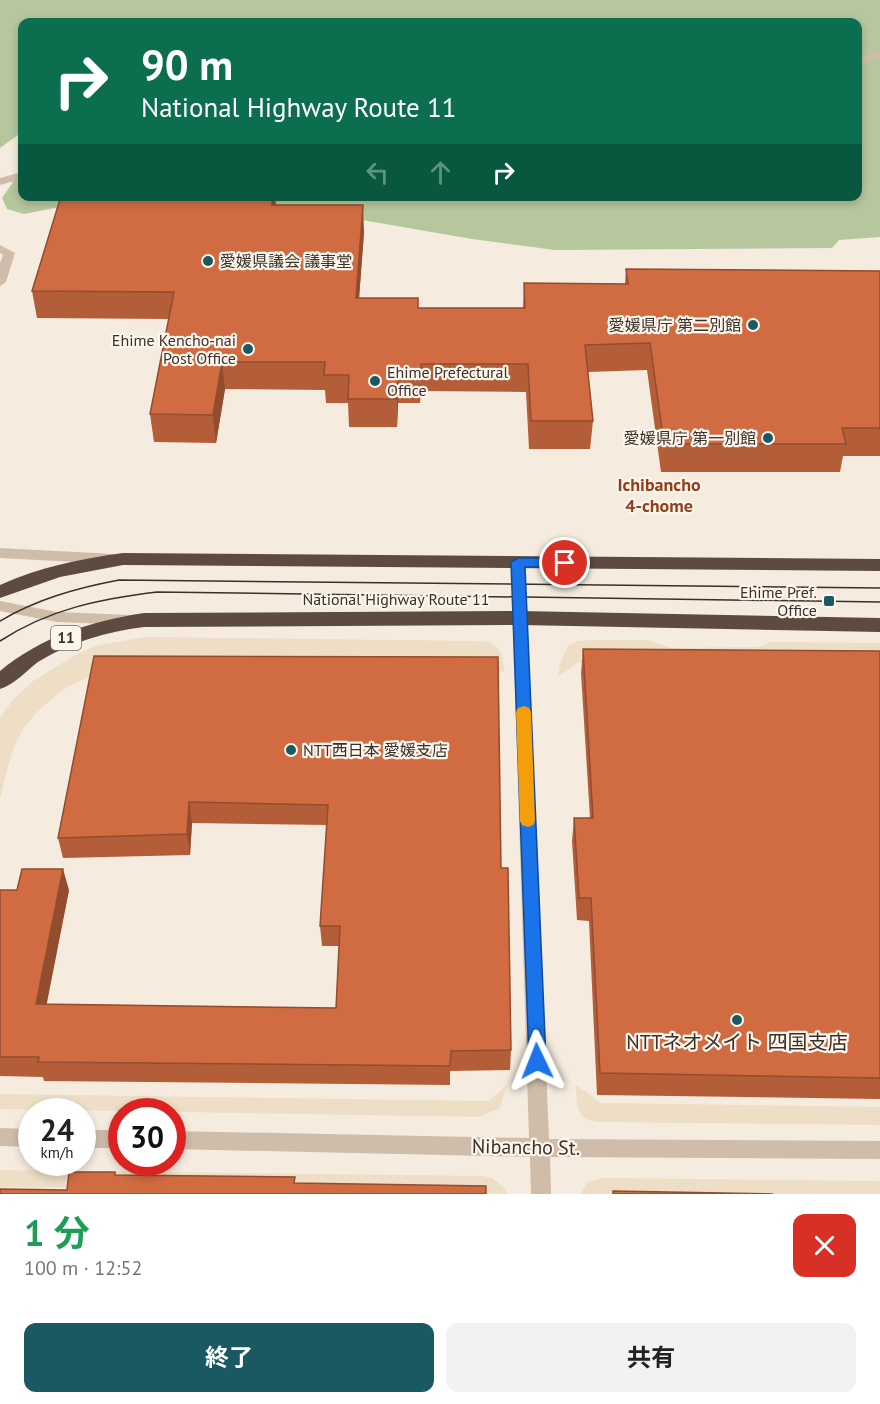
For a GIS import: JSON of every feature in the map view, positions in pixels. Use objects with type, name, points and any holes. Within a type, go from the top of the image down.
[{"type":"highway","points":[[0,592],[52,572],[123,559],[880,565]]},
{"type":"highway","name":"National Highway Route 11","points":[[0,682],[30,658],[62,640],[116,623],[144,620],[520,618],[880,625]]},
{"type":"street","points":[[862,61],[880,53]]},
{"type":"street","points":[[0,182],[18,176]]},
{"type":"street","points":[[0,249],[9,253],[0,282]]},
{"type":"street","points":[[0,553],[123,559]]},
{"type":"street","points":[[518,562],[541,1194]]},
{"type":"street","points":[[0,606],[57,617],[144,620]]},
{"type":"street","points":[[0,1137],[18,1137]]},
{"type":"street","name":"Nibancho St.","points":[[186,1140],[540,1148],[880,1150]]},
{"type":"green space","points":[[0,0],[880,0],[880,237],[839,240],[832,248],[555,250],[472,239],[287,207],[69,205],[24,214],[7,209],[2,198],[18,175],[18,201],[862,201],[862,18],[18,18],[18,135],[0,148]]},
{"type":"shaded area","points":[[145,637],[489,642],[502,654],[505,673],[486,663],[104,670],[63,689],[35,714],[23,729],[12,752],[0,798],[0,717],[14,699],[33,681],[77,654],[99,645]]},
{"type":"shaded area","points":[[647,640],[671,648],[759,647],[771,642],[880,643],[880,665],[577,663],[558,677],[560,663],[568,646],[578,641]]},
{"type":"shaded area","points":[[508,1084],[499,1109],[478,1117],[186,1112],[186,1098],[108,1098],[108,1111],[96,1111],[96,1098],[18,1098],[18,1109],[0,1109],[0,1094],[489,1101]]},
{"type":"shaded area","points":[[575,1084],[601,1103],[880,1107],[880,1125],[597,1122],[585,1119],[578,1109]]},
{"type":"shaded area","points":[[0,1170],[18,1170],[18,1176],[96,1176],[96,1171],[108,1171],[108,1176],[186,1176],[186,1172],[482,1176],[492,1178],[503,1187],[507,1194],[0,1187]]},
{"type":"shaded area","points":[[602,1178],[880,1181],[880,1194],[581,1194],[587,1182]]},
{"type":"building","points":[[59,201],[272,201],[272,205],[363,205],[356,298],[418,298],[418,308],[525,308],[524,283],[628,284],[626,269],[880,271],[880,428],[842,428],[846,444],[664,444],[650,343],[585,345],[593,421],[531,421],[528,364],[421,364],[420,375],[398,375],[397,399],[348,399],[349,375],[324,375],[325,362],[222,362],[213,415],[150,414],[174,292],[32,291]]},
{"type":"building","points":[[583,649],[880,651],[880,1078],[600,1073],[591,898],[579,898],[574,818],[593,818]]},
{"type":"building","points":[[94,656],[498,657],[501,868],[508,868],[511,1050],[451,1051],[450,1066],[38,1062],[39,1057],[0,1057],[0,890],[17,890],[22,869],[63,869],[36,1004],[336,1008],[340,926],[320,926],[328,805],[189,802],[187,834],[58,838]]},
{"type":"building","points":[[96,1172],[108,1172],[108,1176],[295,1177],[294,1183],[486,1186],[486,1194],[0,1194],[0,1189],[67,1190],[69,1176],[96,1176]]},
{"type":"building","points":[[613,1191],[773,1194],[613,1194]]},
{"type":"tram line","points":[[0,621],[28,606],[58,595],[119,580],[880,588]]},
{"type":"tram line","points":[[0,641],[56,613],[95,602],[157,592],[880,602]]},
{"type":"slow traffic","points":[[524,712],[528,821]]},
{"type":"place","name":"愛媛県議会 議事堂","points":[[208,261]]},
{"type":"place","name":"愛媛県庁 第二別館","points":[[753,325]]},
{"type":"place","name":"Ehime Kencho-nai Post Office","points":[[248,349]]},
{"type":"place","name":"Ehime Prefectural Office","points":[[375,381]]},
{"type":"place","name":"愛媛県庁 第一別館","points":[[768,438]]},
{"type":"place","name":"Ehime Pref. Office","points":[[829,601]]},
{"type":"place","name":"NTT西日本 愛媛支店","points":[[291,750]]},
{"type":"place","name":"NTTネオメイト 四国支店","points":[[737,1020]]},
{"type":"district","name":"Ichibancho 4-chome","points":[[659,495]]},
{"type":"route","points":[[537,1061],[518,562],[565,563]]}]
